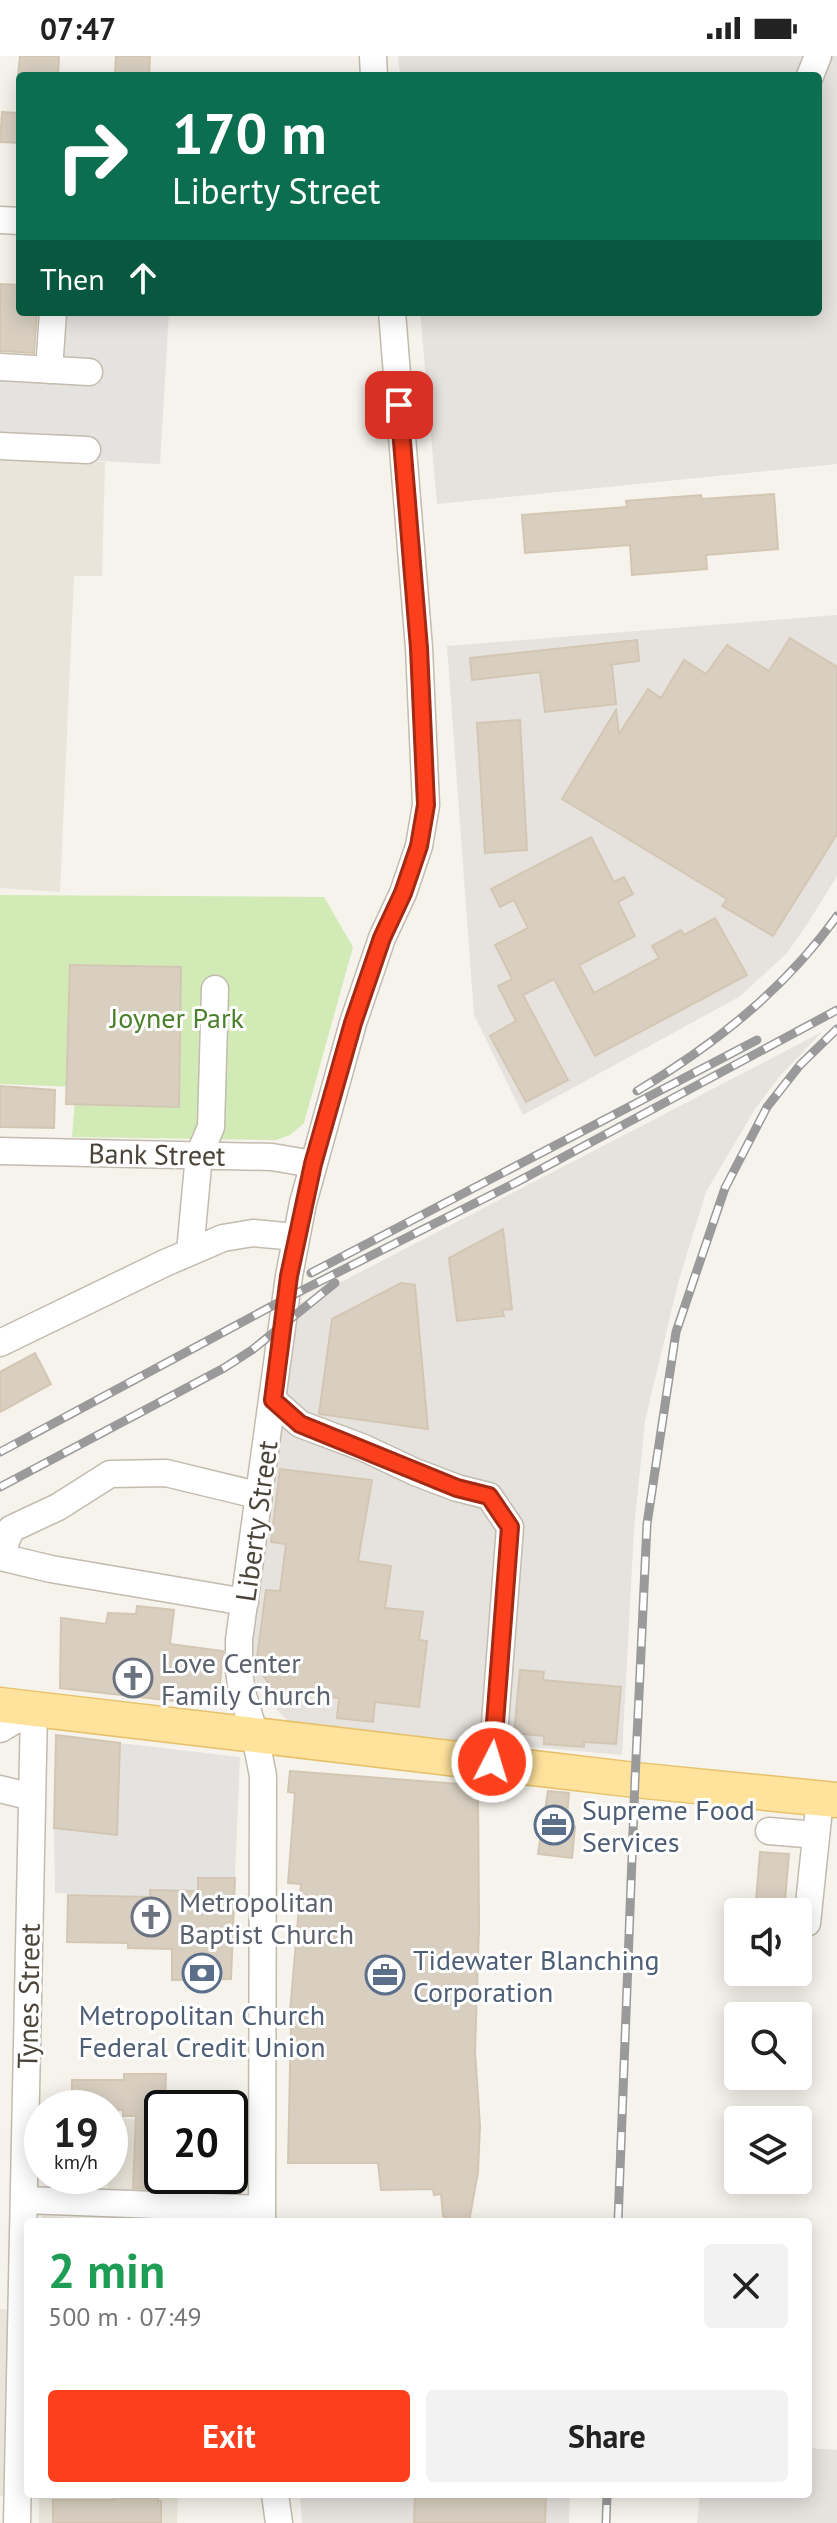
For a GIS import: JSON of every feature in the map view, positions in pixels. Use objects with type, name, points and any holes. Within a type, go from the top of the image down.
[{"type":"main road","points":[[0,1705],[828,1800]]},
{"type":"street","points":[[49,370],[53,316]]},
{"type":"street","name":"Liberty Street","points":[[262,2215],[263,1776],[242,1692],[239,1640],[257,1495],[296,1237],[353,1023],[382,938],[403,893],[419,846],[426,805],[419,648],[392,316]]},
{"type":"street","points":[[0,367],[89,372]]},
{"type":"street","points":[[0,446],[87,450]]},
{"type":"street","points":[[190,1252],[199,1155],[211,1127],[215,989]]},
{"type":"street","name":"Bank Street","points":[[0,1151],[272,1157],[313,1164]]},
{"type":"street","points":[[0,1343],[223,1238],[253,1233],[296,1237]]},
{"type":"street","points":[[273,1400],[300,1424],[443,1483],[489,1496],[510,1527],[492,1762]]},
{"type":"street","points":[[245,1602],[51,1569],[0,1557],[11,1529],[58,1507],[110,1474],[166,1473],[257,1495]]},
{"type":"street","points":[[0,1729],[34,1709]]},
{"type":"street","name":"Tynes Street","points":[[17,2523],[23,2473],[24,2200],[34,1709]]},
{"type":"street","points":[[0,1789],[32,1797]]},
{"type":"street","points":[[810,1898],[816,1835],[828,1800]]},
{"type":"street","points":[[769,1831],[816,1835]]},
{"type":"street","points":[[24,2200],[262,2215]]},
{"type":"street","points":[[276,2498],[279,2523]]},
{"type":"shaded area","points":[[398,56],[837,56],[837,464],[437,504],[420,316],[822,316],[822,72],[400,72]]},
{"type":"shaded area","points":[[41,316],[169,316],[160,464],[0,456],[0,358],[38,356]]},
{"type":"shaded area","points":[[0,460],[105,462],[102,576],[74,576],[60,892],[0,888]]},
{"type":"shaded area","points":[[837,615],[837,876],[808,923],[787,953],[739,997],[523,1115],[474,1015],[447,646]]},
{"type":"shaded area","points":[[822,1032],[779,1077],[755,1109],[706,1192],[678,1283],[645,1421],[634,1529],[622,1755],[311,1728],[289,1722],[255,1680],[249,1656],[295,1306]]},
{"type":"shaded area","points":[[120,1743],[240,1757],[235,1878],[198,1878],[198,1891],[150,1890],[150,1897],[55,1893],[54,1828],[117,1835]]},
{"type":"shaded area","points":[[128,2119],[144,2120],[144,2194],[242,2194],[242,2218],[106,2218],[107,2194],[128,2194]]},
{"type":"shaded area","points":[[42,2216],[85,2218],[42,2218]]},
{"type":"shaded area","points":[[0,2309],[24,2311],[24,2498],[0,2496]]},
{"type":"shaded area","points":[[812,2448],[837,2450],[837,2523],[697,2523],[700,2498],[812,2498]]},
{"type":"shaded area","points":[[26,2498],[178,2498],[177,2523],[39,2523],[39,2499]]},
{"type":"shaded area","points":[[300,2498],[570,2498],[569,2523],[302,2523]]},
{"type":"green space","name":"Joyner Park","points":[[0,895],[324,897],[353,947],[304,1123],[290,1135],[276,1140],[72,1137],[76,1087],[0,1084]]},
{"type":"building","points":[[20,56],[59,56],[58,72],[18,72]]},
{"type":"building","points":[[116,56],[150,56],[149,72],[115,72]]},
{"type":"building","points":[[2,112],[16,113],[16,143],[0,142]]},
{"type":"building","points":[[0,284],[16,285],[16,316],[37,316],[34,353],[0,351]]},
{"type":"building","points":[[774,494],[778,549],[706,555],[707,569],[632,575],[630,545],[525,553],[522,515],[627,507],[626,501],[701,495],[702,499]]},
{"type":"building","points":[[790,638],[837,667],[837,834],[773,936],[722,906],[727,899],[562,799],[616,710],[619,734],[648,689],[661,698],[684,660],[706,674],[727,645],[769,671]]},
{"type":"building","points":[[637,640],[639,661],[609,665],[612,666],[616,704],[545,712],[540,672],[472,680],[470,658]]},
{"type":"building","points":[[520,720],[527,850],[485,853],[477,723]]},
{"type":"building","points":[[591,837],[614,882],[624,877],[633,894],[618,902],[635,936],[579,965],[594,993],[659,958],[652,946],[681,930],[684,935],[715,918],[747,975],[595,1056],[554,979],[523,995],[568,1080],[526,1102],[490,1036],[516,1021],[498,986],[512,979],[495,945],[528,928],[514,900],[500,907],[491,889]]},
{"type":"building","points":[[70,965],[181,967],[179,1107],[66,1104]]},
{"type":"building","points":[[0,1086],[55,1090],[54,1128],[0,1127]]},
{"type":"building","points":[[503,1229],[512,1309],[502,1310],[504,1316],[457,1321],[449,1258]]},
{"type":"building","points":[[401,1283],[415,1285],[428,1429],[319,1414],[332,1319]]},
{"type":"building","points":[[35,1353],[51,1384],[0,1412],[0,1372]]},
{"type":"building","points":[[280,1469],[372,1480],[358,1561],[391,1566],[385,1608],[423,1612],[419,1640],[427,1641],[419,1707],[375,1702],[373,1722],[337,1718],[339,1698],[273,1690],[256,1665],[266,1590],[280,1591],[286,1544],[271,1542]]},
{"type":"building","points":[[137,1606],[174,1610],[170,1644],[223,1651],[218,1706],[60,1688],[61,1618],[106,1624],[108,1613],[136,1614]]},
{"type":"building","points":[[520,1670],[544,1672],[543,1680],[621,1687],[616,1744],[584,1742],[584,1747],[544,1744],[544,1736],[514,1733]]},
{"type":"building","points":[[56,1735],[120,1743],[117,1835],[54,1828]]},
{"type":"building","name":"Tidewater Blanching Corporation","points":[[290,1771],[472,1785],[471,1795],[478,1797],[479,1927],[475,2051],[480,2126],[478,2172],[470,2218],[443,2216],[441,2194],[434,2195],[433,2189],[381,2190],[378,2163],[288,2163],[289,2023],[301,1884],[288,1883],[295,1793],[288,1792]]},
{"type":"building","name":"Supreme Food Services","points":[[548,1791],[569,1793],[566,1826],[575,1827],[572,1858],[538,1854]]},
{"type":"building","points":[[760,1852],[789,1854],[785,1898],[756,1898]]},
{"type":"building","name":"Metropolitan Baptist Church","points":[[198,1878],[235,1878],[231,1979],[172,1980],[172,1949],[128,1948],[128,1943],[67,1942],[68,1895],[150,1897],[150,1890],[198,1891]]},
{"type":"building","points":[[124,2074],[166,2074],[166,2090],[144,2090],[144,2188],[133,2188],[136,2116],[128,2116],[128,2090],[72,2090],[72,2080],[124,2080]]},
{"type":"building","points":[[158,2498],[161,2501],[161,2523],[53,2523],[53,2500]]},
{"type":"building","points":[[415,2498],[546,2498],[545,2523],[414,2523]]},
{"type":"railway","points":[[637,1091],[693,1055],[746,1014],[794,968],[837,916]]},
{"type":"railway","points":[[0,1452],[287,1298],[517,1182],[837,1010]]},
{"type":"railway","points":[[618,2218],[647,1524],[676,1332],[725,1188],[767,1107],[800,1065],[837,1029]]},
{"type":"railway","points":[[311,1273],[757,1040]]},
{"type":"railway","points":[[0,1487],[224,1368],[252,1350],[335,1283]]},
{"type":"railway","points":[[606,2523],[607,2498]]},
{"type":"place","name":"Love Center Family Church","points":[[133,1678]]},
{"type":"place","name":"Supreme Food Services","points":[[554,1825]]},
{"type":"place","name":"Metropolitan Baptist Church","points":[[151,1917]]},
{"type":"place","name":"Metropolitan Church Federal Credit Union","points":[[202,1973]]},
{"type":"place","name":"Tidewater Blanching Corporation","points":[[385,1975]]},
{"type":"route","points":[[399,405],[419,648],[426,805],[419,846],[403,893],[382,938],[353,1023],[313,1164],[289,1276],[273,1400],[300,1424],[457,1488],[489,1496],[510,1527],[492,1762]]}]
